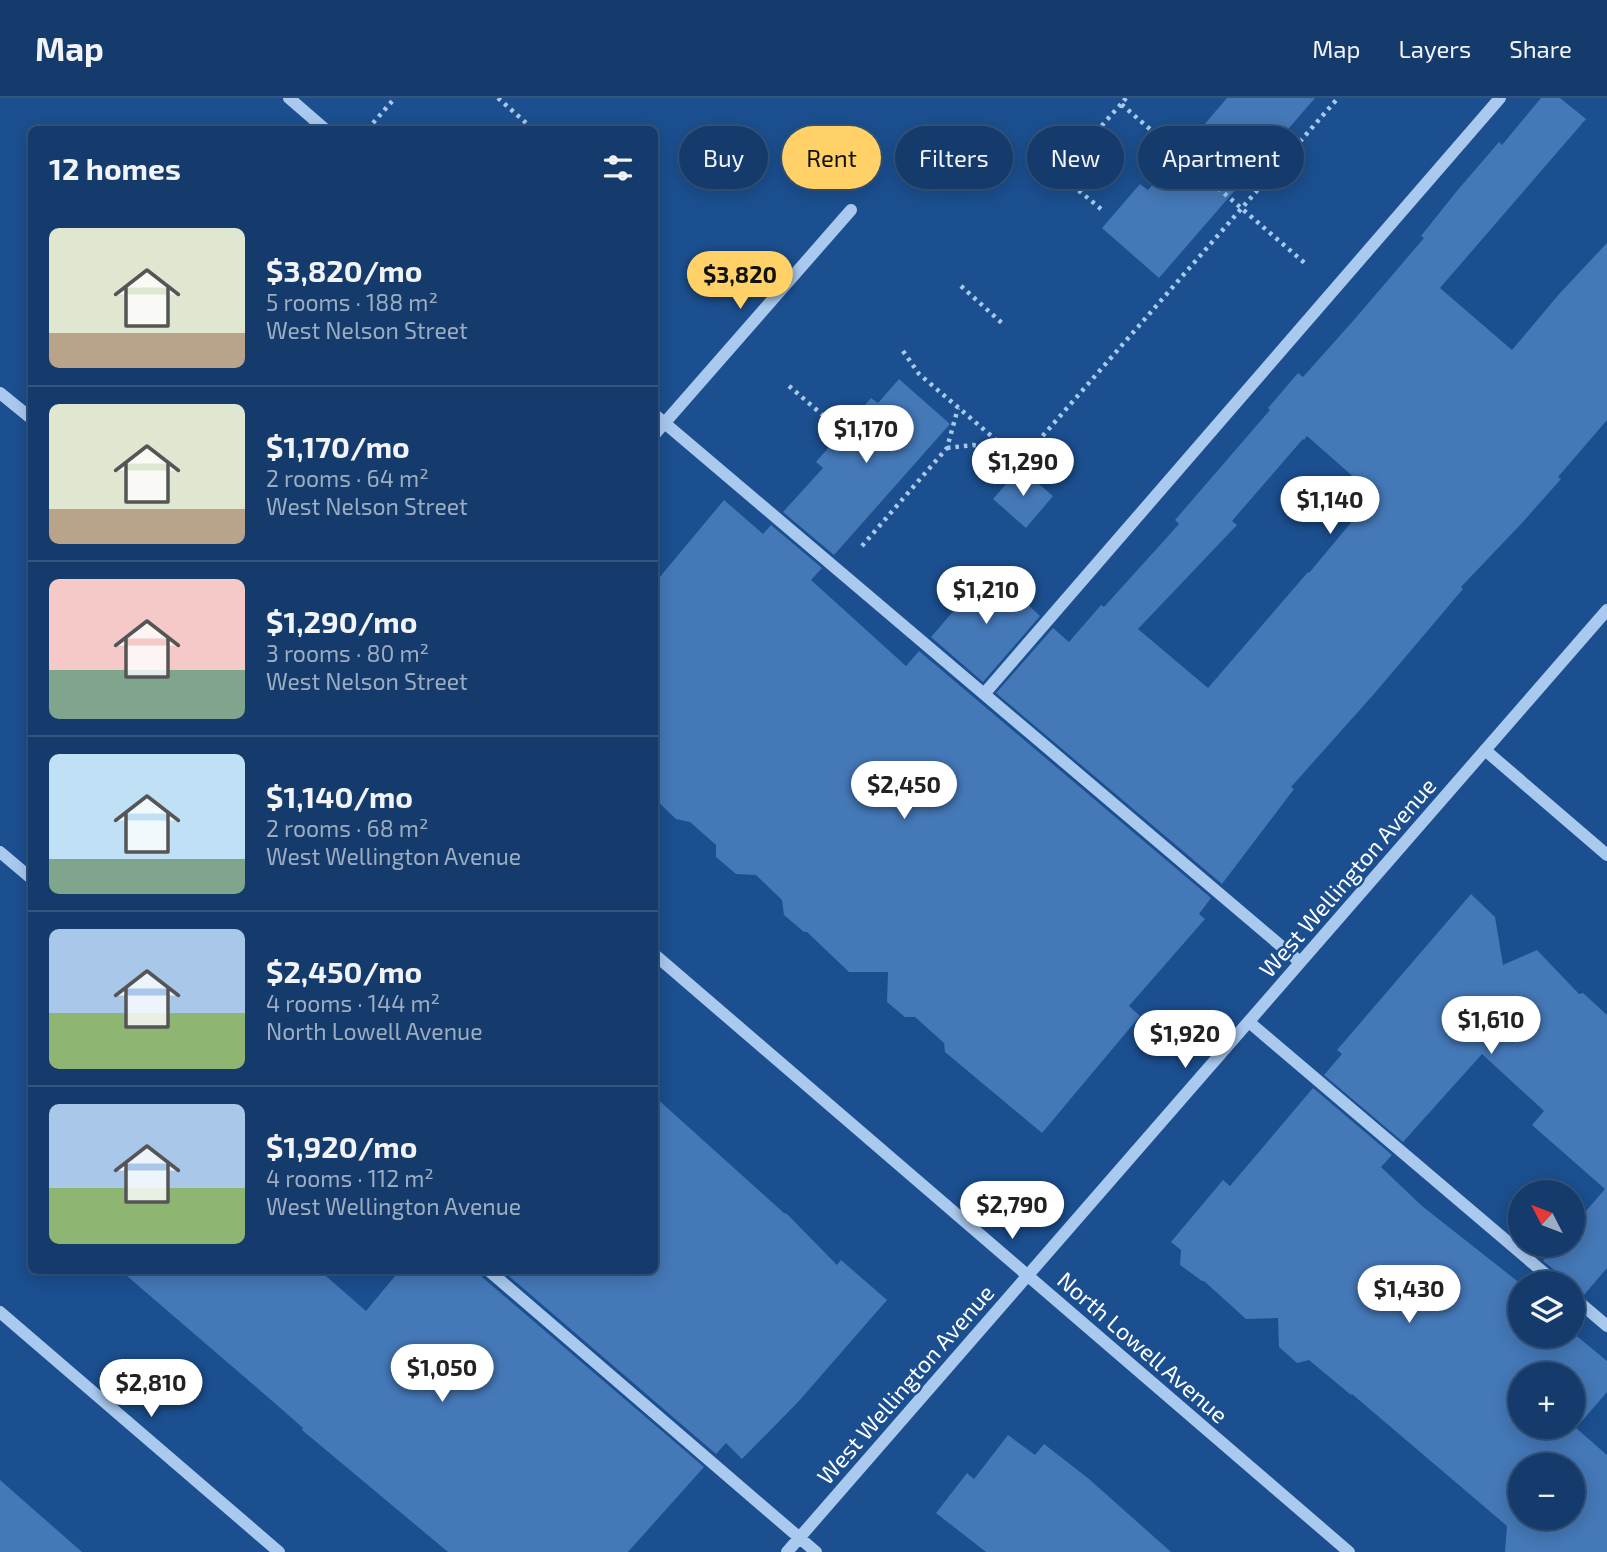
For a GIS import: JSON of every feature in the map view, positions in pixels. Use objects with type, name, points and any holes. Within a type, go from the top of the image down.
[{"type":"street","points":[[289,98],[321,126]]},
{"type":"street","points":[[984,694],[1500,98]]},
{"type":"street","points":[[658,431],[851,210]]},
{"type":"street","points":[[0,393],[28,416]]},
{"type":"street","points":[[658,417],[1300,962]]},
{"type":"street","name":"West Wellington Avenue","points":[[787,1552],[1607,610]]},
{"type":"street","points":[[1485,750],[1607,855]]},
{"type":"street","points":[[0,852],[28,876]]},
{"type":"street","name":"North Lowell Avenue","points":[[658,957],[1349,1552]]},
{"type":"street","points":[[1249,1022],[1542,1271]]},
{"type":"street","points":[[493,1274],[816,1552]]},
{"type":"street","points":[[1585,1307],[1607,1326]]},
{"type":"street","points":[[0,1312],[279,1552]]},
{"type":"path","points":[[373,123],[395,98]]},
{"type":"path","points":[[498,98],[530,126]]},
{"type":"path","points":[[1101,209],[1059,174],[1126,98]]},
{"type":"path","points":[[947,448],[973,445],[1010,452],[1033,447],[1338,98]]},
{"type":"path","points":[[1121,104],[1308,265],[1301,272]]},
{"type":"path","points":[[961,286],[1003,324]]},
{"type":"path","points":[[903,351],[919,374],[1010,452]]},
{"type":"path","points":[[789,386],[833,424]]},
{"type":"path","points":[[862,547],[947,448],[958,408]]},
{"type":"building","points":[[1227,98],[1315,98],[1291,126],[1203,126]]},
{"type":"building","points":[[1541,98],[1560,98],[1586,119],[1440,288],[1512,350],[1607,243],[1607,420],[1558,477],[1561,479],[1461,587],[1463,589],[1374,694],[1291,787],[1294,789],[1222,884],[996,693],[1053,628],[1069,642],[1101,605],[1104,607],[1179,524],[1175,520],[1270,410],[1268,408],[1298,373],[1303,377],[1424,238],[1421,236],[1456,192],[1499,142],[1502,145]],"holes":[[[1307,436],[1374,495],[1208,688],[1138,629],[1237,525],[1232,521]]]},
{"type":"building","points":[[1138,186],[1138,189],[1236,189],[1159,278],[1102,228]]},
{"type":"building","points":[[899,379],[950,424],[834,555],[783,512],[823,468],[816,462],[871,398],[878,403]]},
{"type":"building","points":[[1020,468],[1053,496],[1026,528],[993,499]]},
{"type":"building","points":[[724,500],[763,534],[771,525],[822,568],[811,580],[906,666],[919,651],[1211,898],[1199,914],[1205,919],[1129,1006],[1140,1016],[1042,1133],[945,1052],[944,1043],[915,1017],[905,1017],[887,1002],[888,972],[849,972],[807,932],[784,915],[782,900],[756,875],[736,874],[716,857],[716,845],[690,822],[676,819],[658,802],[658,579]]},
{"type":"building","points":[[990,569],[1040,616],[983,682],[931,637]]},
{"type":"building","points":[[1471,894],[1495,917],[1503,965],[1537,950],[1579,994],[1583,993],[1607,1015],[1607,1268],[1585,1294],[1585,1271],[1556,1271],[1543,1261],[1546,1257],[1586,1256],[1586,1211],[1605,1189],[1532,1125],[1544,1111],[1482,1054],[1403,1142],[1324,1075],[1342,1054],[1337,1050]]},
{"type":"building","points":[[1313,1088],[1392,1155],[1381,1167],[1422,1206],[1508,1274],[1508,1348],[1585,1348],[1585,1343],[1607,1361],[1607,1392],[1585,1418],[1585,1362],[1508,1362],[1508,1439],[1585,1439],[1585,1436],[1607,1455],[1607,1552],[1505,1552],[1507,1526],[1309,1360],[1297,1363],[1279,1347],[1278,1318],[1246,1319],[1204,1281],[1180,1265],[1181,1250],[1171,1242],[1223,1180],[1230,1186]]},
{"type":"building","points":[[658,1100],[787,1214],[837,1265],[841,1260],[887,1300],[799,1401],[742,1459],[726,1443],[716,1454],[507,1274],[658,1274]]},
{"type":"building","points":[[125,1274],[324,1274],[366,1311],[397,1274],[481,1274],[704,1467],[628,1552],[448,1552],[302,1430],[303,1428]]},
{"type":"building","points":[[1008,1435],[1035,1455],[1044,1444],[1089,1479],[1171,1552],[986,1552],[936,1513],[967,1473],[974,1479]]},
{"type":"building","points":[[0,1480],[82,1552],[0,1552]]}]
